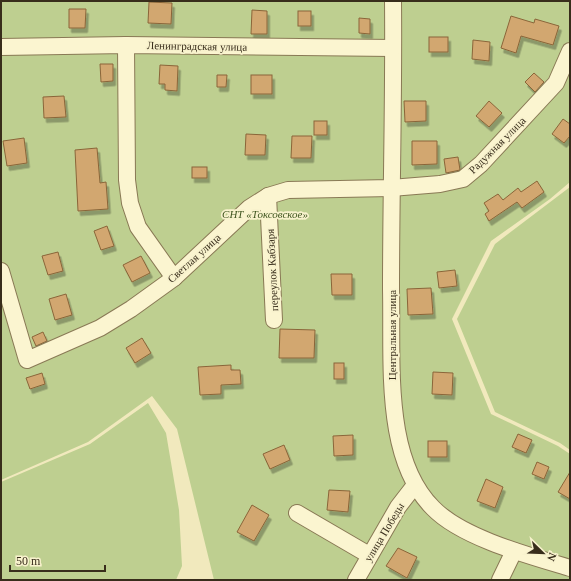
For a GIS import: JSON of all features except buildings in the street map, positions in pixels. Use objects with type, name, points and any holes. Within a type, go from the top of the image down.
[{"type":"street","name":"Центральная улица","points":[[393,1],[391,188],[392,393],[397,432],[415,485],[434,509],[465,531],[514,551],[570,568]]},
{"type":"street","name":"Ленинградская улица","points":[[1,46],[126,45],[393,48]]},
{"type":"street","points":[[126,45],[127,180],[130,203],[138,227],[174,278]]},
{"type":"street","name":"Радужная улица","points":[[391,188],[440,184],[463,179],[481,164],[556,83],[570,51]]},
{"type":"street","name":"Светлая улица","points":[[1,271],[27,360],[100,328],[131,309],[174,278],[249,208],[268,196],[288,190],[391,188]]},
{"type":"street","name":"переулок Кабзаря","points":[[268,196],[274,320]]},
{"type":"street","name":"улица Победы","points":[[356,580],[398,507],[415,485]]},
{"type":"street","points":[[297,513],[369,555]]},
{"type":"street","points":[[500,580],[514,551]]},
{"type":"green space","name":"СНТ «Токсовское»","points":[[1,1],[570,1],[570,182],[550,199],[491,241],[452,319],[491,414],[558,446],[570,454],[570,580],[214,580],[177,429],[152,396],[88,442],[1,480]]},
{"type":"green space","points":[[570,187],[570,450],[560,443],[495,412],[457,319],[495,244]]},
{"type":"green space","points":[[148,403],[166,433],[179,510],[182,566],[176,580],[1,580],[1,482],[90,444]]}]
